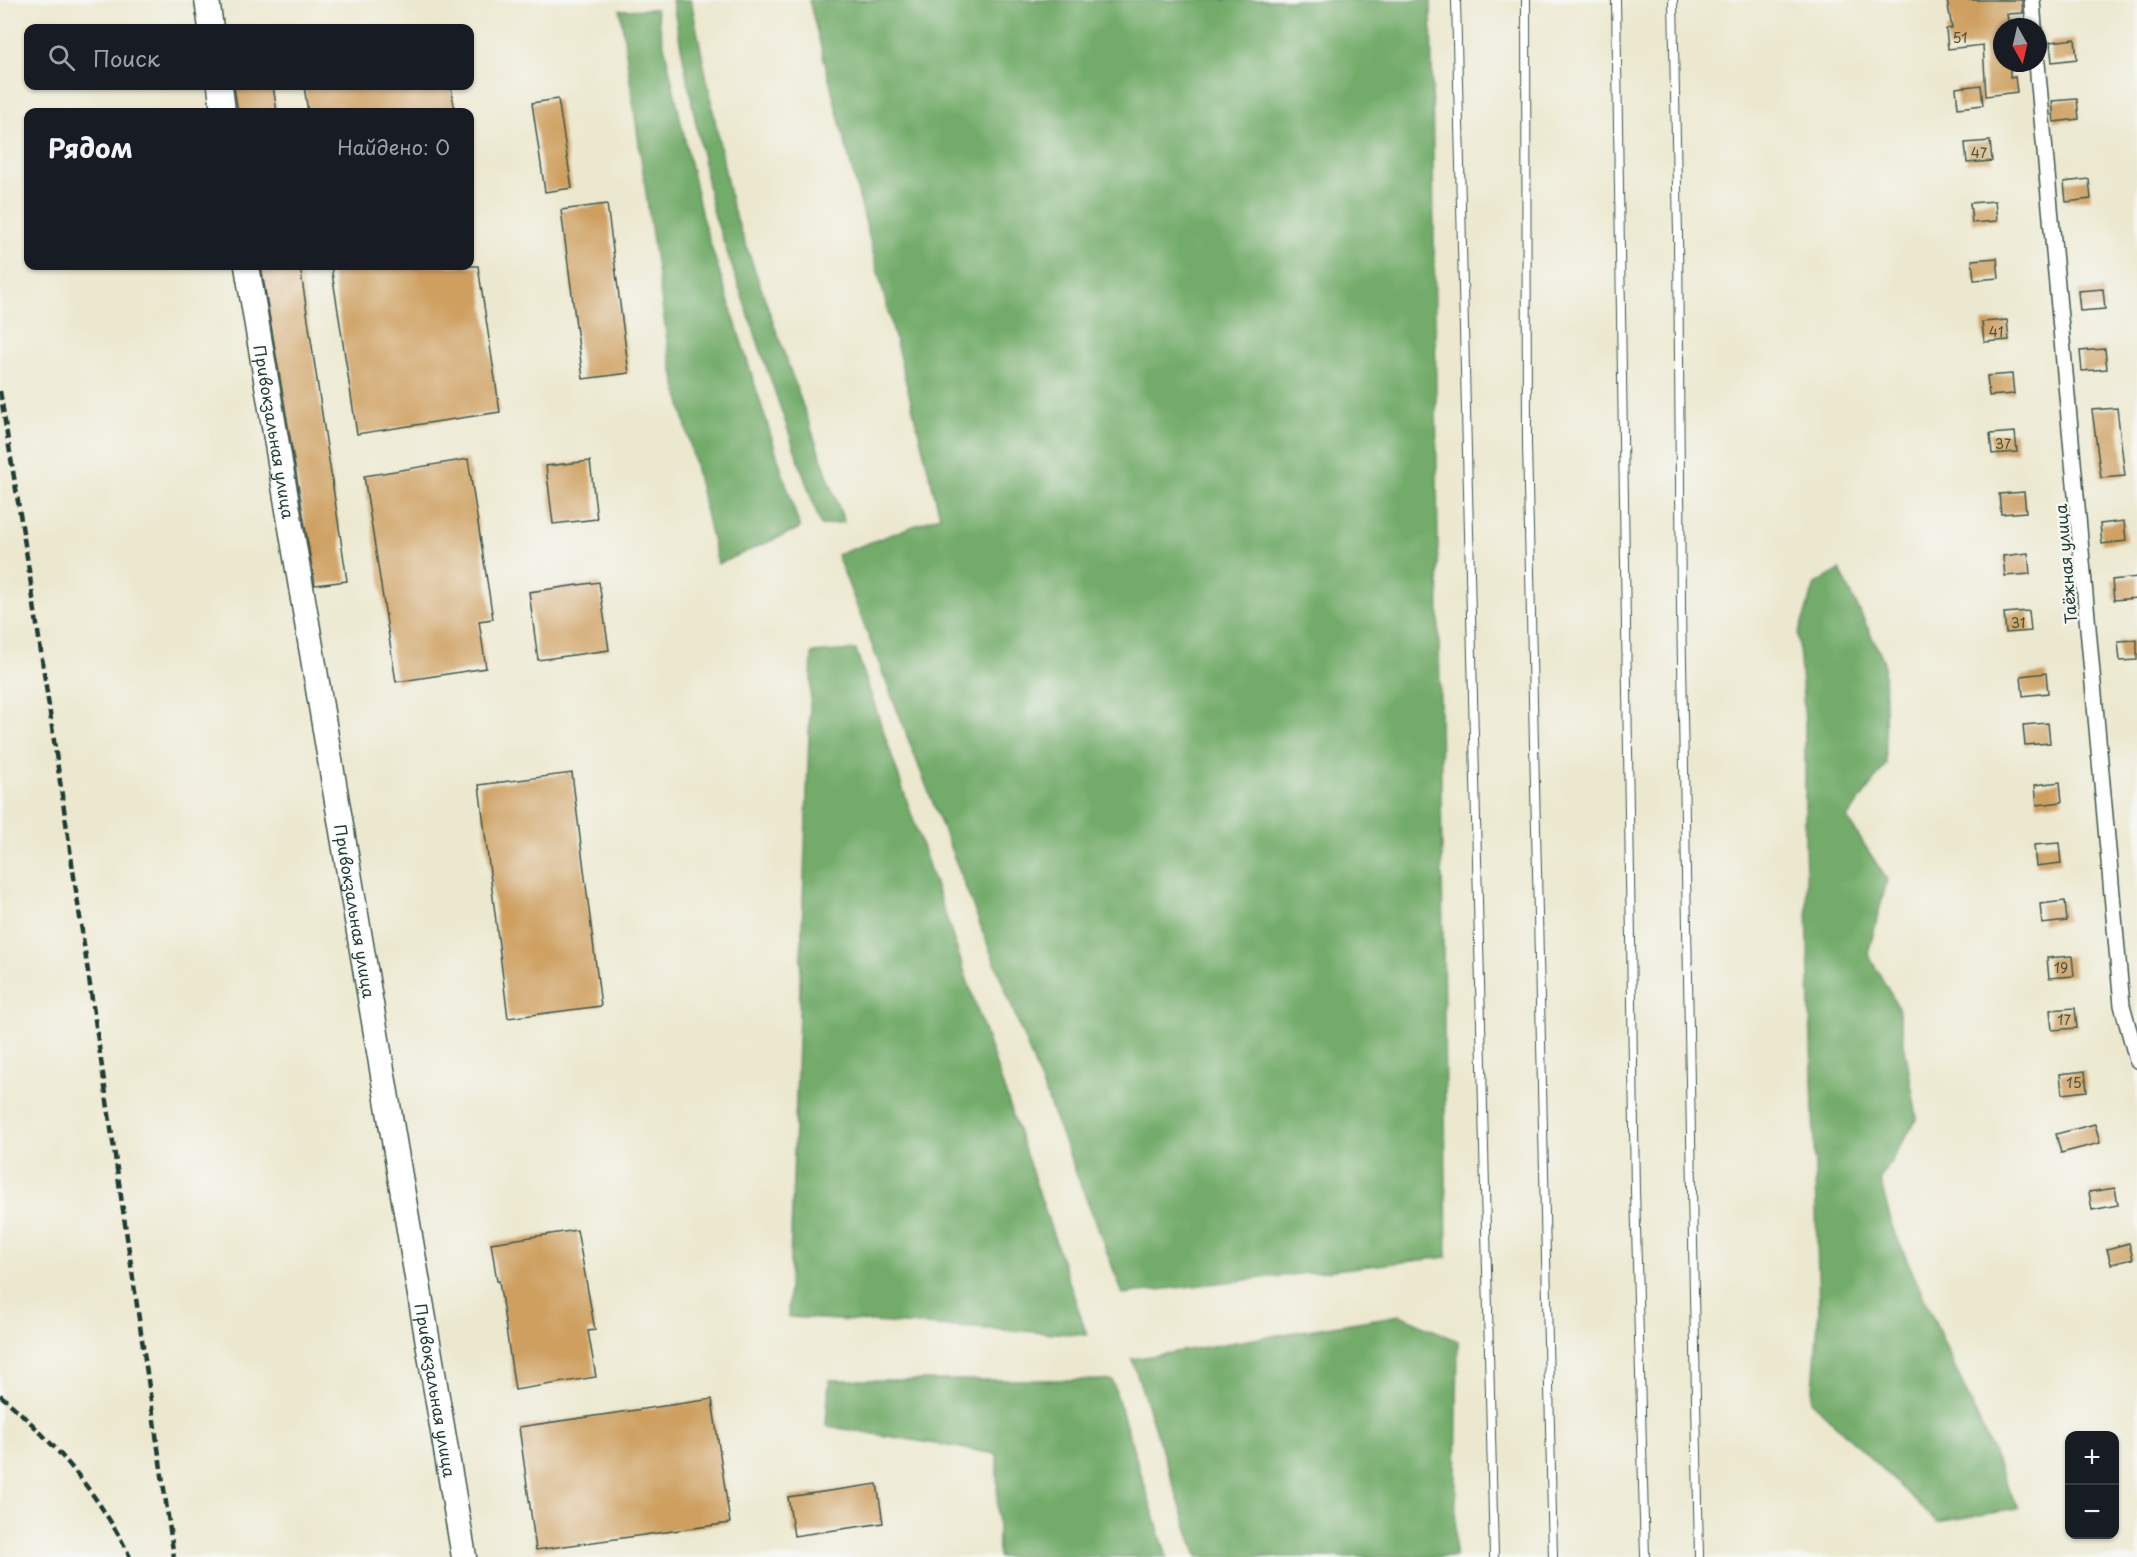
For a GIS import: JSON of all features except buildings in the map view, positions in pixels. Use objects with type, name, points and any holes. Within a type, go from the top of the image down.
[{"type":"main road","points":[[207,0],[211,24]]},
{"type":"main road","points":[[221,90],[223,108]]},
{"type":"main road","name":"Привокзальная улица","points":[[248,270],[464,1557]]},
{"type":"street","points":[[2032,0],[2033,18]]},
{"type":"street","name":"Таёжная улица","points":[[2038,72],[2122,1005],[2137,1060]]},
{"type":"lane","points":[[1456,0],[1494,1557]]},
{"type":"lane","points":[[1526,0],[1527,444],[1553,1557]]},
{"type":"lane","points":[[1616,0],[1635,1190],[1645,1557]]},
{"type":"lane","points":[[1673,0],[1678,234],[1681,622],[1700,1557]]},
{"type":"green space","points":[[672,0],[691,0],[732,206],[844,522],[821,526],[713,211]]},
{"type":"green space","points":[[809,0],[1431,0],[1447,1257],[1123,1294],[837,555],[940,516]]},
{"type":"green space","points":[[656,9],[702,217],[800,528],[718,564],[669,354],[620,10]]},
{"type":"green space","points":[[1840,570],[1884,662],[1886,764],[1847,818],[1887,880],[1868,954],[1898,1007],[1917,1118],[1880,1179],[1892,1226],[2018,1509],[1937,1522],[1812,1402],[1819,1309],[1805,843],[1805,723],[1798,635],[1815,584]]},
{"type":"green space","points":[[856,650],[1087,1335],[788,1317],[812,653]]},
{"type":"green space","points":[[1400,1315],[1458,1341],[1455,1557],[1197,1557],[1132,1359]]},
{"type":"green space","points":[[829,1380],[1112,1380],[1167,1557],[998,1557],[997,1454],[826,1426]]},
{"type":"railway","points":[[0,391],[27,557],[174,1557]]},
{"type":"railway","points":[[0,1395],[38,1430],[73,1469],[104,1511],[130,1557]]}]
